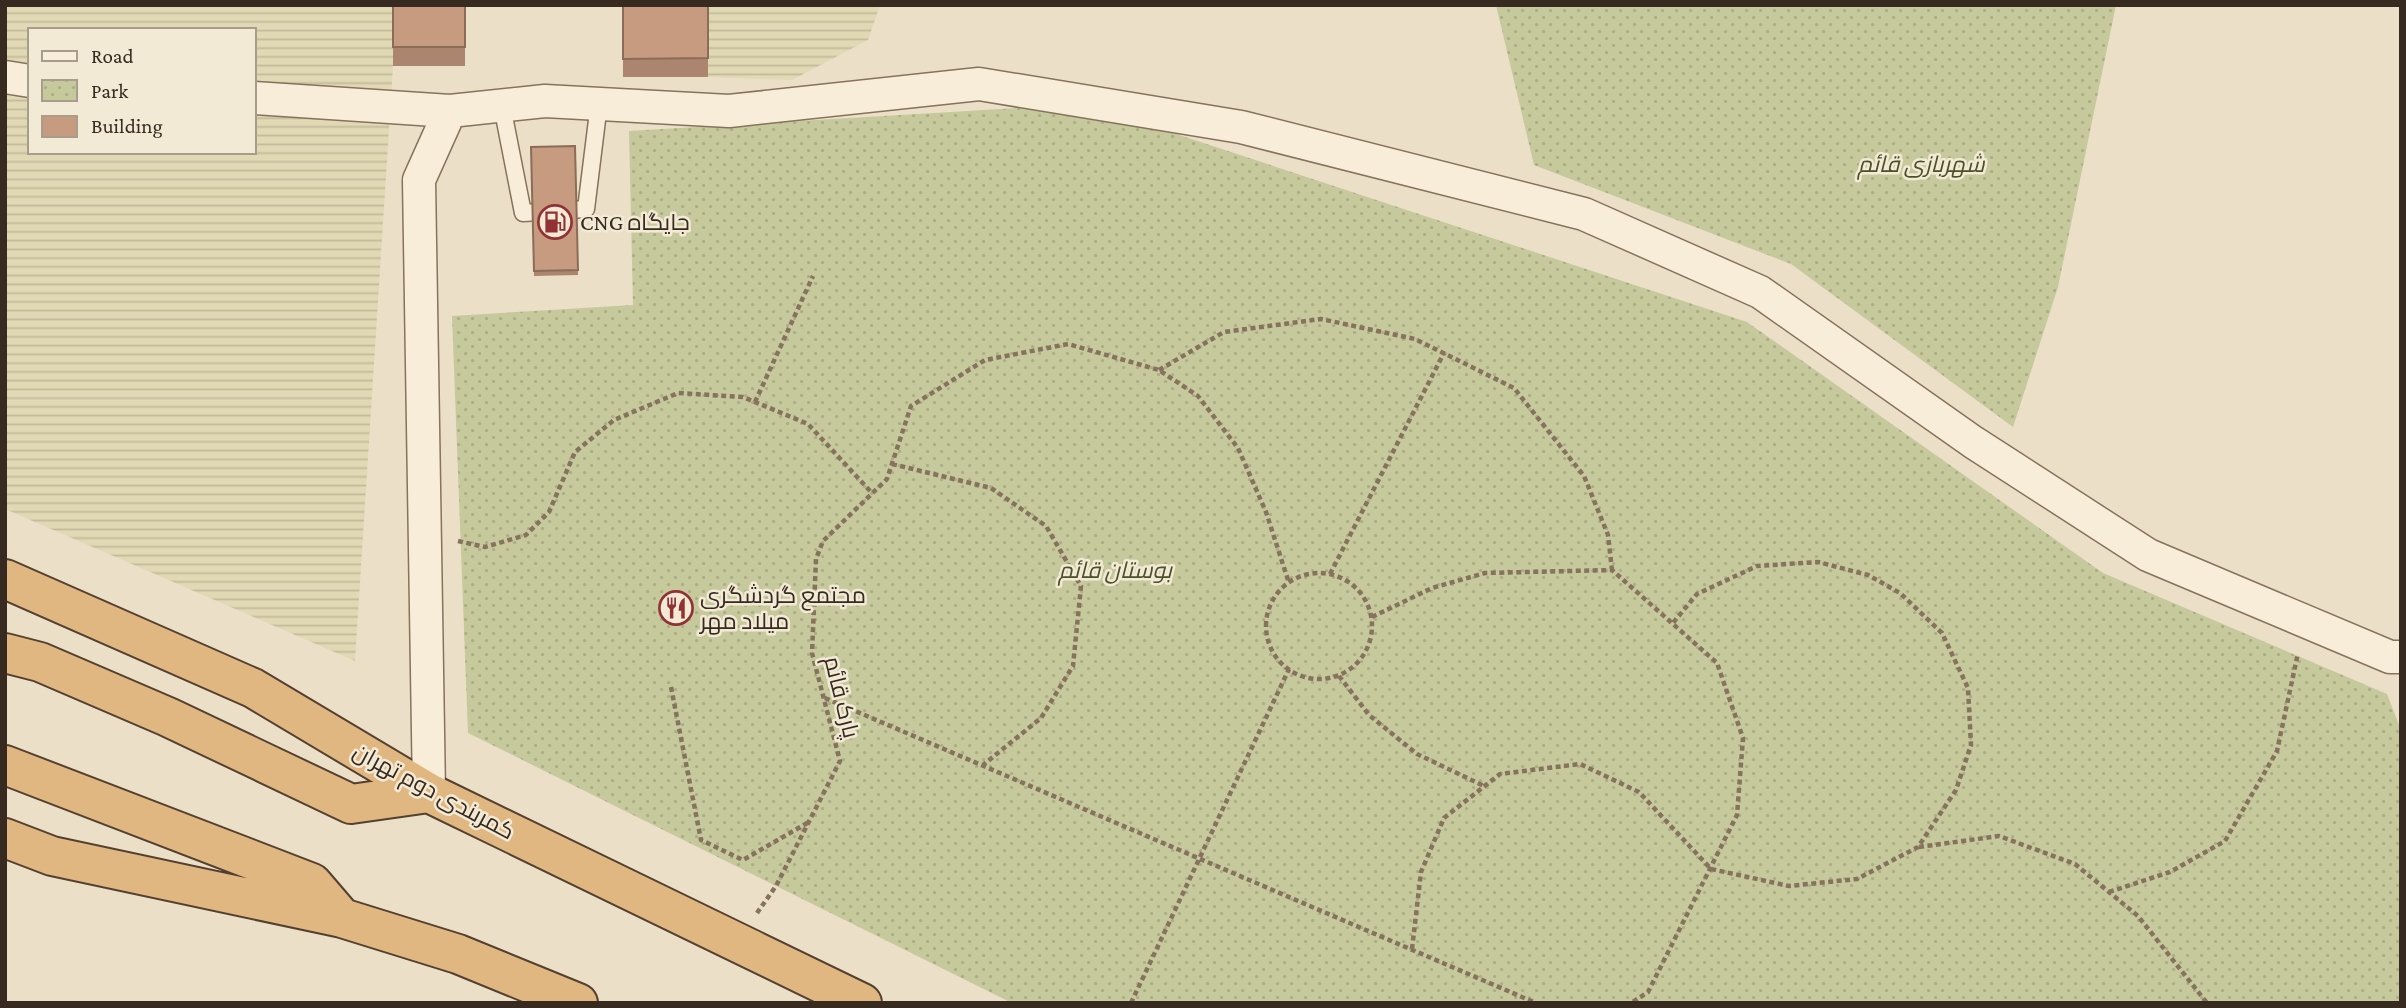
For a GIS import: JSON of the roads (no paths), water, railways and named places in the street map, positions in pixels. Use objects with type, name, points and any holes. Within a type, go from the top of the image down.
[{"type":"highway","name":"کمربندی دوم تهران","points":[[5,579],[253,688],[429,793],[862,1003]]},
{"type":"highway","points":[[5,653],[40,662],[78,678],[351,804],[429,793]]},
{"type":"highway","points":[[5,765],[312,883],[342,918]]},
{"type":"highway","points":[[5,838],[51,856],[342,918],[458,954],[578,1003]]},
{"type":"street","points":[[5,77],[28,81]]},
{"type":"street","points":[[256,98],[450,111],[545,101],[729,111],[979,84],[1241,127],[1584,214],[1760,292],[1973,442],[2148,555],[2390,657],[2401,657]]},
{"type":"street","points":[[429,793],[419,180],[450,111]]},
{"type":"lane","points":[[502,106],[523,213],[586,209],[599,104]]},
{"type":"place","name":"CNG جایگاه","points":[[555,222]]},
{"type":"place","name":"مجتمع گردشگری میلاد مهر","points":[[676,608]]},
{"type":"park label","name":"شهربازی قائم","points":[[1921,164]]},
{"type":"park label","name":"بوستان قائم","points":[[1115,570]]}]
